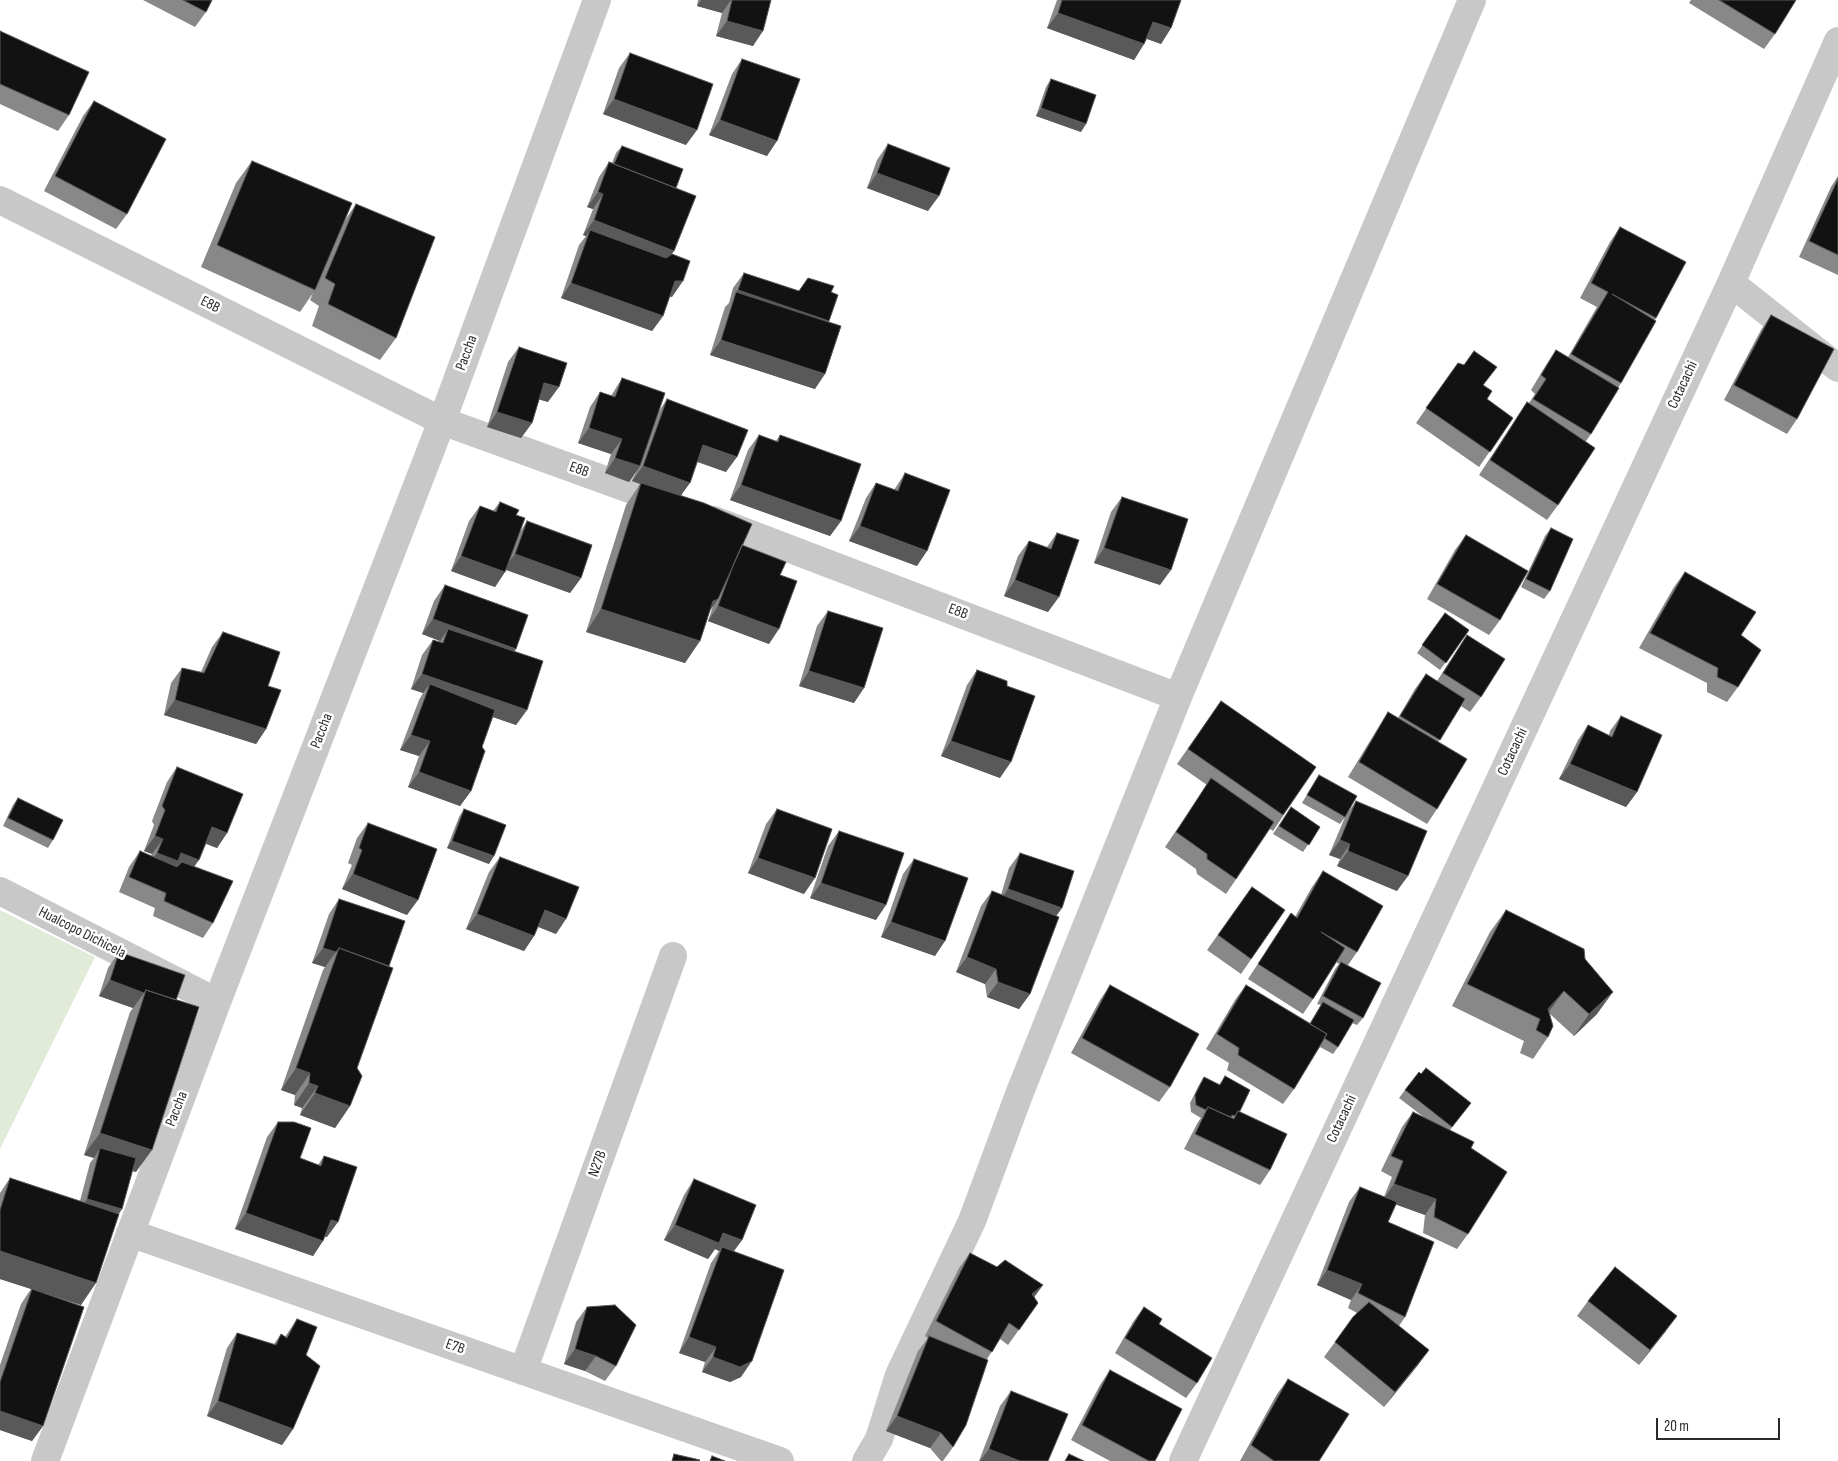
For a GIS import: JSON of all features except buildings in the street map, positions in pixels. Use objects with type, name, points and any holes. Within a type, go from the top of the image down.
[{"type":"street","name":"Paccha","points":[[44,1461],[217,1002],[442,420],[597,0]]},
{"type":"street","points":[[866,1461],[879,1439],[899,1375],[972,1221],[1020,1092],[1178,697],[1472,0]]},
{"type":"street","name":"Cotacachi","points":[[1183,1461],[1731,283],[1838,42]]},
{"type":"street","name":"E8B","points":[[0,200],[442,420],[780,544],[1178,697]]},
{"type":"street","points":[[1731,283],[1838,368]]},
{"type":"street","name":"Hualcopo Dichicela","points":[[0,891],[217,1002]]},
{"type":"street","name":"N27B","points":[[523,1372],[673,956]]},
{"type":"street","name":"E7B","points":[[130,1233],[780,1461]]},
{"type":"green space","points":[[0,910],[95,957],[0,1149]]}]
